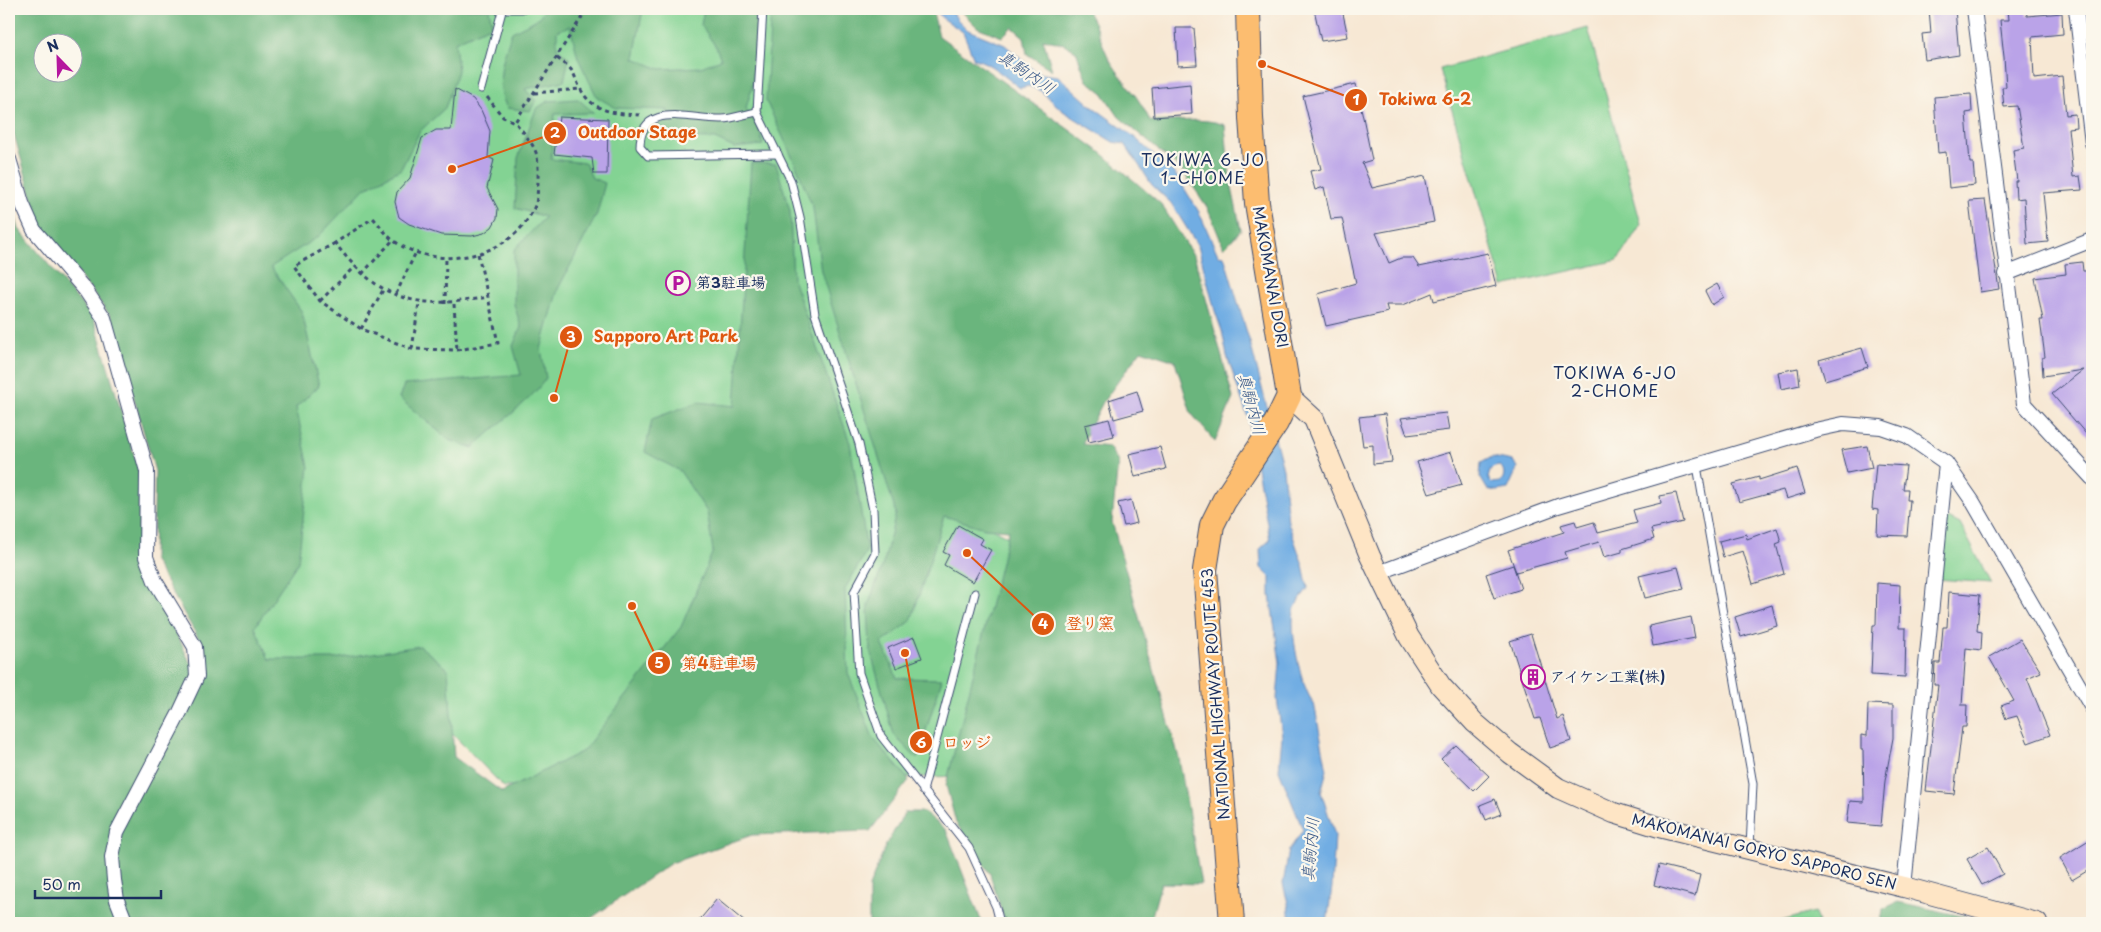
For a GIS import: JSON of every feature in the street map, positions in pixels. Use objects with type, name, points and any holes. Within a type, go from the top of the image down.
[{"type":"highway","name":"MAKOMANAI DORI","points":[[1248,9],[1251,118],[1257,203],[1263,250],[1289,396]]},
{"type":"highway","name":"NATIONAL HIGHWAY ROUTE 453","points":[[1232,923],[1206,570],[1212,525],[1224,501],[1276,423],[1289,396]]},
{"type":"main road","name":"MAKOMANAI GORYO SAPPORO SEN","points":[[1289,396],[1314,419],[1378,573],[1409,637],[1441,686],[1475,723],[1510,753],[1558,788],[1614,813],[1659,827],[1904,887],[2037,923]]},
{"type":"street","points":[[1974,9],[2006,274],[2024,404],[2092,478]]},
{"type":"street","points":[[2076,9],[2092,143]]},
{"type":"street","points":[[9,159],[22,203],[34,230],[86,291],[104,318],[147,471],[146,557],[155,581],[195,647],[197,676],[117,832],[112,856],[114,880],[116,900],[126,923]]},
{"type":"street","points":[[2006,274],[2092,240]]},
{"type":"street","points":[[1378,573],[1558,506],[1843,424],[1881,427],[1907,436],[1946,463],[1973,502],[2092,708]]},
{"type":"street","points":[[1904,887],[1946,463]]},
{"type":"lane","points":[[481,89],[501,10],[522,9]]},
{"type":"lane","points":[[763,9],[757,112],[791,181],[800,217],[815,314],[859,444],[873,510],[875,554],[854,592],[859,673],[881,736],[969,848],[996,907],[1000,923]]},
{"type":"lane","points":[[757,112],[723,119],[659,116],[645,124],[640,134],[640,147],[648,156],[778,154]]},
{"type":"lane","points":[[1698,466],[1754,784],[1750,849]]},
{"type":"lane","points":[[923,791],[975,593]]},
{"type":"path","points":[[516,122],[587,9]]},
{"type":"path","points":[[557,58],[574,70],[580,89],[592,104],[610,113],[659,116]]},
{"type":"path","points":[[478,254],[498,343],[457,350],[412,350],[361,329],[320,301],[294,266],[335,243],[373,218],[393,240],[416,252],[446,258],[478,254],[500,244],[521,227],[536,202],[538,156],[516,122],[503,118],[481,89]]},
{"type":"path","points":[[533,93],[580,89]]},
{"type":"path","points":[[362,274],[393,240]]},
{"type":"path","points":[[335,243],[354,267],[383,290],[418,303],[454,304],[488,297]]},
{"type":"path","points":[[396,294],[416,252]]},
{"type":"path","points":[[445,304],[446,258]]},
{"type":"path","points":[[320,301],[354,267]]},
{"type":"path","points":[[361,329],[383,290]]},
{"type":"path","points":[[412,350],[418,303]]},
{"type":"path","points":[[454,304],[457,350]]},
{"type":"green space","points":[[9,9],[489,9],[492,25],[455,42],[458,71],[445,108],[420,131],[401,169],[364,189],[319,236],[271,267],[302,312],[319,386],[296,407],[309,467],[298,562],[255,627],[269,659],[333,659],[420,646],[448,669],[454,757],[502,792],[583,751],[681,627],[713,551],[707,512],[680,471],[645,452],[652,419],[698,402],[735,406],[751,163],[776,164],[790,211],[793,279],[850,443],[867,550],[845,589],[848,673],[873,738],[909,780],[870,831],[752,835],[671,863],[584,923],[9,923],[9,193],[19,229],[94,319],[139,472],[139,555],[190,662],[206,666],[205,650],[153,559],[155,471],[110,315],[40,225],[9,117]]},
{"type":"green space","points":[[107,9],[777,9],[909,484],[1012,539],[965,776],[504,787],[429,710],[232,666]]},
{"type":"green space","points":[[546,9],[643,9],[634,58],[660,69],[701,67],[721,59],[716,47],[701,25],[704,9],[752,9],[757,24],[752,87],[746,108],[760,131],[763,145],[734,148],[715,139],[661,138],[657,129],[668,110],[616,108],[597,97],[578,58],[570,26],[557,31],[557,48],[569,58],[564,81],[525,89],[536,101],[530,111],[507,108],[503,99],[500,80],[503,60],[512,32],[537,19]]},
{"type":"green space","points":[[771,9],[932,9],[939,36],[1103,154],[1161,204],[1195,258],[1233,398],[1215,442],[1191,413],[1175,361],[1141,350],[1103,402],[1082,444],[1109,447],[1118,462],[1112,522],[1179,758],[1201,884],[1161,883],[1150,923],[1005,923],[990,874],[956,823],[946,785],[1009,530],[985,528],[944,516],[911,621],[882,643],[897,678],[942,679],[917,759],[894,735],[870,650],[868,606],[885,558],[896,513],[821,271],[813,208],[796,165],[766,101]]},
{"type":"green space","points":[[959,9],[1086,9],[1094,22],[1111,62],[1137,97],[1150,121],[1198,120],[1225,125],[1230,179],[1241,230],[1224,248],[1207,207],[1182,170],[1119,117],[1101,91],[1087,81],[1076,51],[1064,44],[1043,39],[1052,70],[1027,54],[1024,37],[1012,27],[1002,37],[977,27]]},
{"type":"green space","points":[[1588,28],[1641,224],[1618,260],[1503,286],[1440,69]]},
{"type":"green space","points":[[578,99],[594,113],[555,114],[551,159],[585,163],[592,178],[605,183],[597,214],[558,289],[541,349],[546,378],[531,397],[473,448],[449,440],[399,398],[404,385],[521,375],[513,346],[521,327],[514,304],[514,250],[545,217],[515,208],[518,158],[536,109],[548,101]]},
{"type":"green space","points":[[1948,518],[1960,524],[1991,583],[1936,579],[1937,533]]},
{"type":"green space","points":[[905,812],[924,812],[946,830],[982,923],[869,923],[869,887],[885,847]]},
{"type":"green space","points":[[1898,902],[1994,923],[1881,923],[1883,909]]},
{"type":"green space","points":[[1814,912],[1819,923],[1775,923]]},
{"type":"water","name":"真駒内川","points":[[936,9],[951,9],[957,19],[968,30],[1005,45],[1037,73],[1058,76],[1089,104],[1133,136],[1176,175],[1199,212],[1218,255],[1224,256],[1251,346],[1283,469],[1288,522],[1303,565],[1308,588],[1295,608],[1293,629],[1300,672],[1309,696],[1314,703],[1327,770],[1321,792],[1335,835],[1332,887],[1327,923],[1290,923],[1288,903],[1283,884],[1289,850],[1303,830],[1279,770],[1282,736],[1277,698],[1280,663],[1270,595],[1270,577],[1261,568],[1260,549],[1270,540],[1248,418],[1227,356],[1222,331],[1198,246],[1171,203],[1152,185],[1125,144],[1113,142],[1063,111],[1041,91],[1029,86],[1020,88],[986,63],[974,59],[963,32],[941,17]]},
{"type":"water","points":[[1492,457],[1513,461],[1518,467],[1508,489],[1496,491],[1487,489],[1480,477],[1481,463]],"holes":[[[1500,466],[1503,469],[1503,478],[1501,482],[1492,483],[1488,478],[1490,471],[1494,467]]]},
{"type":"building","points":[[1314,9],[1342,9],[1348,37],[1321,41]]},
{"type":"building","points":[[1929,9],[1955,9],[1959,55],[1925,60],[1922,34],[1931,33]]},
{"type":"building","points":[[2008,9],[2026,9],[2027,16],[2062,13],[2063,34],[2032,37],[2034,79],[2062,76],[2066,115],[2075,114],[2076,127],[2068,128],[2073,177],[2080,176],[2082,190],[2043,193],[2048,242],[2027,244],[2024,198],[2016,199],[2015,181],[2017,181],[2013,150],[2024,148],[2017,106],[2004,107],[2002,87],[2006,87],[2000,20],[2009,20]]},
{"type":"building","points":[[1176,28],[1194,28],[1197,65],[1178,66]]},
{"type":"building","points":[[1190,84],[1192,114],[1154,117],[1152,88]]},
{"type":"building","points":[[1356,84],[1372,160],[1362,163],[1372,188],[1425,176],[1434,222],[1376,233],[1389,263],[1401,258],[1413,258],[1419,267],[1488,253],[1496,286],[1434,301],[1432,293],[1403,305],[1386,305],[1388,312],[1326,326],[1318,294],[1356,283],[1342,218],[1331,219],[1324,187],[1315,190],[1310,171],[1321,169],[1303,96]]},
{"type":"building","points":[[455,89],[473,99],[481,110],[490,131],[488,157],[494,160],[487,188],[498,209],[497,218],[492,227],[484,233],[472,236],[441,235],[409,224],[399,217],[395,202],[397,192],[410,178],[422,138],[436,130],[451,130]]},
{"type":"building","points":[[1971,94],[1972,112],[1966,113],[1970,163],[1973,163],[1975,185],[1949,188],[1946,152],[1938,153],[1934,97]]},
{"type":"building","points":[[559,117],[608,119],[607,174],[594,174],[592,158],[554,154]]},
{"type":"building","points":[[1985,200],[1999,289],[1980,292],[1969,201]]},
{"type":"building","points":[[2082,262],[2083,271],[2092,271],[2092,441],[2052,394],[2083,370],[2043,376],[2042,358],[2045,357],[2040,320],[2043,320],[2035,278],[2066,274],[2065,264]]},
{"type":"building","points":[[1717,284],[1724,297],[1712,305],[1705,291]]},
{"type":"building","points":[[1862,348],[1868,367],[1825,380],[1819,360]]},
{"type":"building","points":[[1798,368],[1800,385],[1781,389],[1778,372]]},
{"type":"building","points":[[1137,391],[1143,411],[1114,419],[1109,400]]},
{"type":"building","points":[[1446,413],[1449,430],[1407,435],[1401,418]]},
{"type":"building","points":[[1385,414],[1392,462],[1373,464],[1373,445],[1363,446],[1359,417]]},
{"type":"building","points":[[1109,419],[1114,436],[1089,442],[1085,425]]},
{"type":"building","points":[[1867,446],[1872,468],[1847,473],[1841,450]]},
{"type":"building","points":[[1160,447],[1166,469],[1135,477],[1129,454]]},
{"type":"building","points":[[1451,452],[1462,485],[1429,494],[1417,462]]},
{"type":"building","points":[[1876,464],[1906,466],[1903,489],[1908,489],[1907,500],[1910,500],[1907,536],[1877,535],[1878,510],[1872,509]]},
{"type":"building","points":[[1797,468],[1805,493],[1786,499],[1783,490],[1739,502],[1733,484],[1759,477],[1759,480]]},
{"type":"building","points":[[1676,493],[1683,522],[1651,529],[1654,539],[1604,557],[1599,542],[1565,552],[1567,558],[1516,572],[1508,550],[1564,532],[1561,525],[1575,521],[1577,527],[1594,522],[1598,533],[1637,523],[1633,510],[1661,503],[1660,496]]},
{"type":"building","points":[[1131,500],[1137,523],[1124,526],[1118,503]]},
{"type":"building","points":[[958,525],[983,539],[980,544],[991,550],[973,582],[944,565],[949,555],[943,552]]},
{"type":"building","points":[[1777,528],[1781,542],[1776,544],[1784,574],[1753,584],[1743,551],[1723,557],[1719,541],[1746,534],[1747,539]]},
{"type":"building","points":[[1513,565],[1521,589],[1494,598],[1486,574]]},
{"type":"building","points":[[1678,567],[1684,589],[1645,598],[1639,576]]},
{"type":"building","points":[[1877,583],[1900,585],[1899,628],[1906,628],[1905,677],[1871,675],[1873,625],[1876,625]]},
{"type":"building","points":[[1949,592],[1980,595],[1977,631],[1982,632],[1981,650],[1966,648],[1962,705],[1967,705],[1966,727],[1962,727],[1954,794],[1926,791],[1938,685],[1934,685],[1935,663],[1940,663],[1943,627],[1947,627]]},
{"type":"building","points":[[1772,605],[1777,626],[1741,637],[1735,617]]},
{"type":"building","points":[[1691,617],[1695,638],[1653,646],[1649,626]]},
{"type":"building","name":"アイケン工業(株)","points":[[1531,634],[1557,719],[1563,716],[1571,741],[1550,748],[1540,718],[1535,719],[1510,641]]},
{"type":"building","points":[[914,637],[922,658],[896,668],[888,648]]},
{"type":"building","points":[[2020,639],[2041,672],[2027,678],[2050,735],[2028,743],[2017,716],[2006,719],[2001,706],[2014,701],[1989,657]]},
{"type":"building","points":[[1868,704],[1893,705],[1893,738],[1885,781],[1881,826],[1847,823],[1850,801],[1864,802],[1861,735],[1867,736]]},
{"type":"building","points":[[1456,745],[1489,776],[1474,791],[1441,759]]},
{"type":"building","points":[[1495,799],[1501,814],[1486,820],[1480,805]]},
{"type":"building","points":[[2092,838],[2092,868],[2072,880],[2060,858]]},
{"type":"building","points":[[1988,847],[2003,874],[1982,885],[1967,859]]},
{"type":"building","points":[[1659,865],[1700,875],[1695,896],[1654,885]]},
{"type":"building","points":[[717,899],[746,923],[697,923]]},
{"type":"place","name":"Tokiwa 6-2","points":[[1262,64]]},
{"type":"place","name":"Outdoor Stage","points":[[452,169]]},
{"type":"place","name":"第3駐車場","points":[[678,283]]},
{"type":"place","name":"Sapporo Art Park","points":[[554,398]]},
{"type":"place","name":"登り窯","points":[[967,553]]},
{"type":"place","name":"第4駐車場","points":[[632,606]]},
{"type":"place","name":"ロッジ","points":[[905,653]]},
{"type":"place","name":"アイケン工業(株)","points":[[1533,677]]},
{"type":"district","name":"TOKIWA 6-JO 1-CHOME","points":[[1203,169]]},
{"type":"district","name":"TOKIWA 6-JO 2-CHOME","points":[[1615,382]]}]
